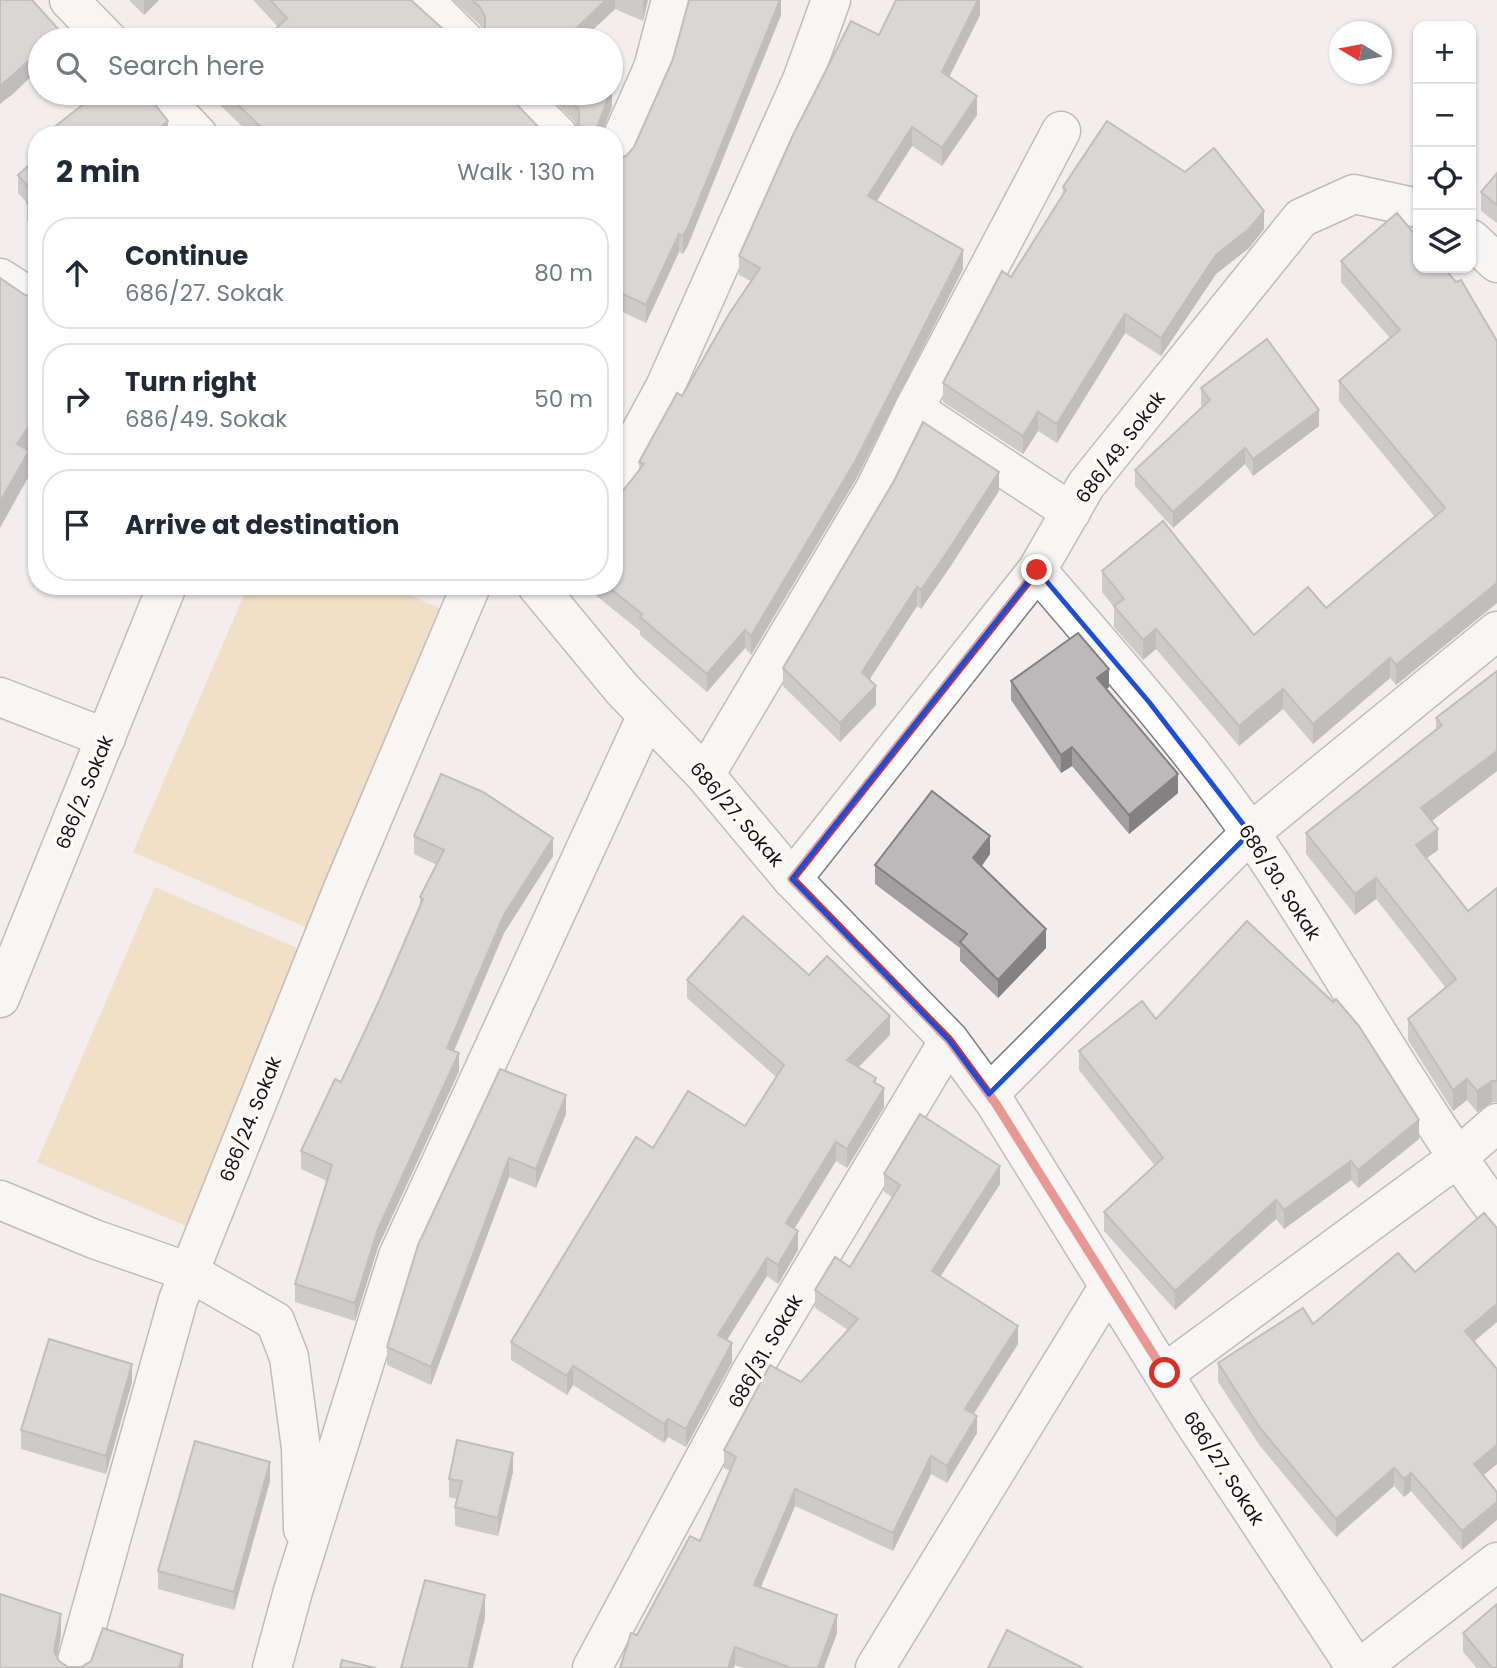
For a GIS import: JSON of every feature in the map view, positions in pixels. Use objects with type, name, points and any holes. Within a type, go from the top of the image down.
[{"type":"street","points":[[69,0],[96,28]]},
{"type":"street","points":[[424,0],[452,28]]},
{"type":"street","points":[[623,136],[653,68],[671,0]]},
{"type":"street","points":[[623,464],[671,375],[802,80],[831,0]]},
{"type":"street","points":[[169,105],[189,126]]},
{"type":"street","points":[[528,105],[549,126]]},
{"type":"street","points":[[705,775],[875,489],[1061,131]]},
{"type":"street","name":"686/49. Sokak","points":[[792,879],[1037,570],[1086,485],[1301,218],[1354,194],[1413,207]]},
{"type":"street","points":[[1476,244],[1497,263]]},
{"type":"street","points":[[0,278],[28,296]]},
{"type":"street","points":[[914,410],[1072,512]]},
{"type":"street","name":"686/30. Sokak","points":[[1037,570],[1149,702],[1250,833],[1457,1158],[1497,1212]]},
{"type":"street","name":"686/2. Sokak","points":[[0,998],[163,595]]},
{"type":"street","name":"686/24. Sokak","points":[[75,1668],[178,1300],[344,886],[467,595]]},
{"type":"street","name":"686/27. Sokak","points":[[545,595],[647,715],[705,775],[792,879],[949,1040],[989,1094],[1191,1418],[1358,1668]]},
{"type":"street","points":[[989,1094],[1250,833],[1497,631]]},
{"type":"street","points":[[0,697],[106,738]]},
{"type":"street","points":[[272,1668],[398,1256],[647,715]]},
{"type":"street","name":"686/31. Sokak","points":[[593,1668],[751,1372],[949,1040]]},
{"type":"street","points":[[1165,1373],[1457,1158],[1497,1123]]},
{"type":"street","points":[[0,1200],[94,1239],[189,1272],[275,1321],[289,1357],[301,1448],[304,1559]]},
{"type":"street","points":[[876,1668],[1109,1286]]},
{"type":"street","points":[[1358,1668],[1497,1563]]},
{"type":"highlighted area","points":[[1037,570],[1149,702],[1250,833],[989,1094],[949,1040],[792,879]]},
{"type":"shaded area","points":[[244,595],[409,595],[449,612],[312,930],[133,852]]},
{"type":"shaded area","points":[[155,887],[304,951],[186,1226],[37,1162]]},
{"type":"building","points":[[0,0],[32,0],[57,28],[28,28],[28,61],[0,86]]},
{"type":"building","points":[[270,0],[411,0],[442,28],[277,28],[287,18]]},
{"type":"building","points":[[472,0],[606,0],[577,28],[485,28],[485,17],[480,7]]},
{"type":"building","points":[[689,0],[780,0],[688,227],[683,236],[679,234],[646,305],[623,294],[623,157],[634,147],[673,59]]},
{"type":"building","points":[[896,0],[978,0],[942,72],[977,96],[942,148],[912,127],[868,196],[963,250],[856,460],[751,636],[745,630],[707,674],[618,595],[623,595],[623,491],[644,464],[639,462],[677,393],[682,396],[729,314],[760,268],[739,256],[793,135],[851,21],[879,35]]},
{"type":"building","points":[[83,105],[155,105],[168,121],[162,126],[56,126]]},
{"type":"building","points":[[238,105],[517,105],[537,126],[260,126]]},
{"type":"building","points":[[575,105],[605,105],[597,126],[577,126],[579,111]]},
{"type":"building","points":[[1107,121],[1185,172],[1214,148],[1264,211],[1249,229],[1216,255],[1161,338],[1125,314],[1057,424],[1038,412],[1023,436],[943,383],[1002,271],[1011,277],[1066,190],[1063,187]]},
{"type":"building","points":[[28,166],[28,187],[18,175]]},
{"type":"building","points":[[1497,173],[1497,205],[1481,192]]},
{"type":"building","points":[[1397,213],[1413,232],[1413,273],[1448,273],[1456,282],[1461,280],[1497,341],[1497,583],[1396,665],[1390,658],[1313,724],[1283,689],[1239,726],[1156,629],[1143,640],[1114,606],[1124,599],[1102,571],[1163,521],[1254,635],[1308,587],[1326,608],[1445,508],[1339,381],[1400,330],[1341,261]]},
{"type":"building","points":[[0,278],[28,295],[28,428],[17,444],[28,453],[0,502]]},
{"type":"building","points":[[1267,339],[1319,410],[1253,459],[1245,448],[1173,512],[1135,470],[1210,400],[1201,388]]},
{"type":"building","points":[[923,422],[999,472],[921,590],[917,587],[862,672],[876,686],[840,723],[783,668],[894,481]]},
{"type":"building","points":[[1078,633],[1109,669],[1097,678],[1178,774],[1129,815],[1072,747],[1061,755],[1011,681]]},
{"type":"building","points":[[1497,671],[1497,751],[1421,808],[1438,829],[1416,845],[1468,911],[1497,888],[1497,1081],[1492,1081],[1477,1091],[1467,1079],[1453,1090],[1408,1019],[1456,979],[1376,878],[1355,894],[1306,833],[1442,725],[1436,718]]},
{"type":"building","points":[[441,774],[483,792],[553,838],[504,915],[447,1048],[459,1053],[378,1229],[355,1303],[295,1284],[332,1165],[301,1151],[335,1079],[341,1082],[423,899],[420,897],[444,850],[414,836]]},
{"type":"building","points":[[932,791],[990,836],[973,858],[1046,929],[998,980],[960,942],[967,934],[875,865]]},
{"type":"building","points":[[743,916],[809,975],[827,956],[890,1016],[847,1060],[876,1078],[874,1082],[884,1088],[847,1149],[836,1142],[786,1223],[798,1231],[778,1265],[767,1258],[718,1335],[732,1343],[686,1429],[668,1419],[664,1424],[573,1366],[567,1376],[511,1342],[636,1137],[653,1148],[688,1091],[745,1126],[784,1065],[687,980]]},
{"type":"building","points":[[1247,921],[1333,1002],[1336,999],[1359,1026],[1419,1120],[1358,1170],[1351,1161],[1284,1210],[1276,1200],[1175,1291],[1104,1212],[1163,1158],[1079,1051],[1142,1001],[1156,1019]]},
{"type":"building","points":[[500,1069],[566,1095],[536,1169],[509,1158],[431,1367],[387,1347],[418,1245]]},
{"type":"building","points":[[920,1114],[1000,1166],[932,1271],[1018,1326],[965,1409],[977,1416],[947,1466],[931,1456],[893,1533],[795,1489],[754,1585],[837,1615],[818,1668],[791,1668],[735,1647],[728,1668],[620,1668],[631,1633],[637,1635],[690,1536],[700,1541],[736,1457],[724,1450],[770,1365],[801,1382],[858,1319],[815,1290],[835,1257],[850,1267],[900,1185],[884,1174]]},
{"type":"building","points":[[1484,1213],[1497,1228],[1497,1304],[1465,1331],[1497,1369],[1497,1445],[1474,1464],[1497,1492],[1497,1502],[1462,1531],[1411,1473],[1404,1479],[1394,1468],[1336,1519],[1260,1428],[1218,1363],[1303,1308],[1313,1324],[1398,1253],[1415,1272]]},
{"type":"building","points":[[49,1339],[132,1364],[106,1456],[21,1430]]},
{"type":"building","points":[[457,1440],[513,1453],[498,1518],[455,1507],[462,1481],[449,1479]]},
{"type":"building","points":[[195,1441],[270,1462],[234,1592],[158,1571]]},
{"type":"building","points":[[425,1580],[485,1595],[468,1668],[401,1668]]},
{"type":"building","points":[[0,1594],[61,1614],[54,1651],[59,1661],[68,1667],[81,1667],[91,1661],[103,1628],[183,1655],[179,1668],[0,1668]]},
{"type":"building","points":[[1497,1604],[1497,1668],[1492,1668],[1463,1633]]},
{"type":"building","points":[[1007,1630],[1083,1668],[988,1668]]},
{"type":"building","points":[[342,1660],[376,1668],[340,1668]]},
{"type":"route","points":[[1037,570],[792,879],[949,1040],[996,1104],[1165,1373]]}]
